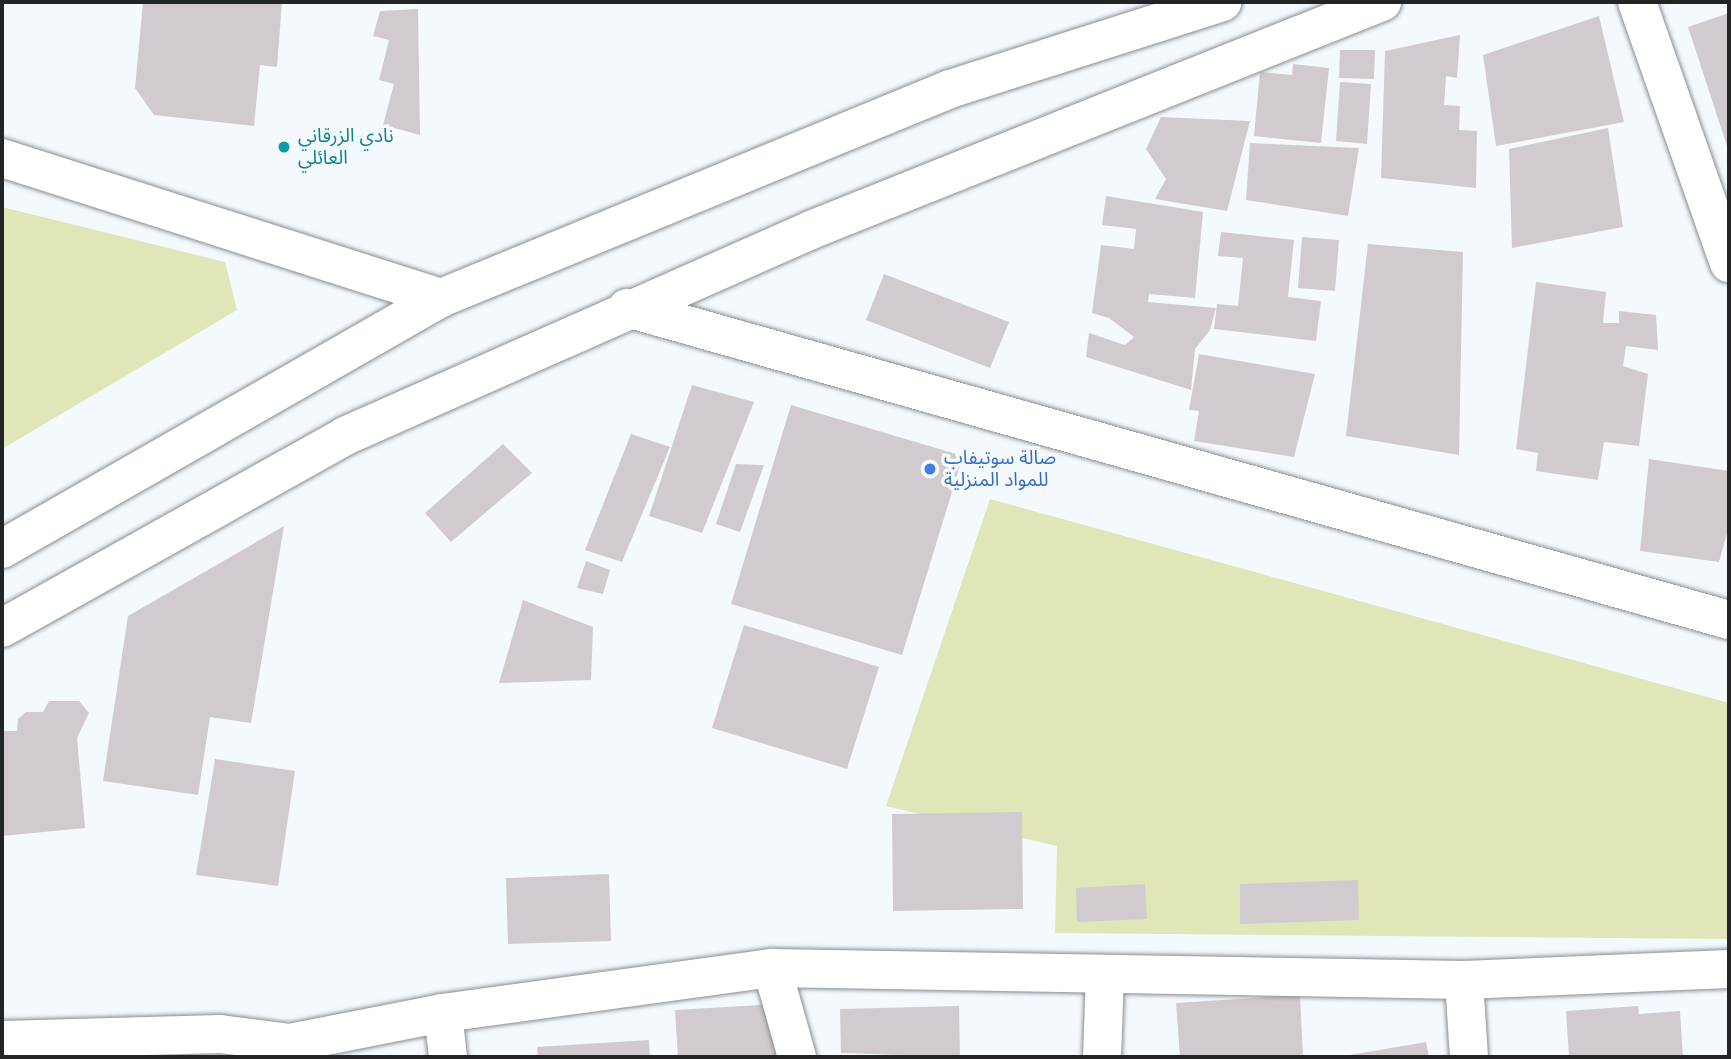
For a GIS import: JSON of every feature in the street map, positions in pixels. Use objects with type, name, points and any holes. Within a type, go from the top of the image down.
[{"type":"street","points":[[2,549],[440,298],[950,89],[1222,2]]},
{"type":"street","points":[[2,628],[345,436],[627,308],[1382,2]]},
{"type":"street","points":[[1637,2],[1729,263]]},
{"type":"street","points":[[2,158],[440,298]]},
{"type":"street","points":[[627,308],[1726,609]]},
{"type":"street","points":[[772,968],[797,1057]]},
{"type":"street","points":[[240,1057],[290,1042],[443,1013],[772,968],[1464,979],[1729,970]]},
{"type":"street","points":[[1102,1057],[1104,975]]},
{"type":"street","points":[[1464,979],[1469,1057]]},
{"type":"street","points":[[443,1013],[448,1057]]},
{"type":"street","points":[[2,1040],[220,1034],[290,1042]]},
{"type":"green space","points":[[2,207],[225,262],[237,310],[2,449]]},
{"type":"green space","points":[[990,499],[1729,703],[1729,939],[1055,933],[1057,846],[886,806]]},
{"type":"building","points":[[143,2],[282,2],[277,67],[260,65],[254,126],[154,115],[135,88]]},
{"type":"building","points":[[418,9],[420,135],[383,125],[394,84],[379,80],[389,40],[373,36],[380,11]]},
{"type":"building","points":[[1729,13],[1729,152],[1688,27]]},
{"type":"building","points":[[1599,16],[1624,122],[1496,146],[1483,55]]},
{"type":"building","points":[[1460,35],[1457,78],[1446,76],[1444,105],[1460,106],[1459,130],[1477,131],[1476,188],[1381,178],[1385,51]]},
{"type":"building","points":[[1340,50],[1375,50],[1374,79],[1339,78]]},
{"type":"building","points":[[1293,64],[1329,68],[1321,143],[1254,136],[1260,72],[1292,75]]},
{"type":"building","points":[[1340,82],[1371,84],[1367,144],[1336,141]]},
{"type":"building","points":[[1161,117],[1250,121],[1227,211],[1155,199],[1166,179],[1146,149]]},
{"type":"building","points":[[1608,128],[1623,227],[1512,248],[1509,149]]},
{"type":"building","points":[[1250,143],[1359,148],[1348,216],[1246,200]]},
{"type":"building","points":[[1106,196],[1203,212],[1195,298],[1149,294],[1148,302],[1216,308],[1210,330],[1195,349],[1191,390],[1086,357],[1089,333],[1125,345],[1134,337],[1109,318],[1092,313],[1101,245],[1134,249],[1136,229],[1102,225]]},
{"type":"building","points":[[1221,232],[1294,240],[1288,297],[1321,301],[1316,341],[1214,329],[1217,304],[1238,306],[1243,258],[1218,256]]},
{"type":"building","points":[[1302,237],[1339,240],[1335,291],[1298,288]]},
{"type":"building","points":[[1368,244],[1463,252],[1459,455],[1346,436]]},
{"type":"building","points":[[884,274],[1009,322],[990,368],[866,320]]},
{"type":"building","points":[[1536,282],[1606,292],[1603,323],[1619,323],[1619,311],[1656,315],[1658,350],[1626,346],[1623,366],[1648,374],[1639,446],[1604,442],[1598,480],[1536,471],[1538,453],[1516,449]]},
{"type":"building","points":[[1199,354],[1315,374],[1294,457],[1194,441],[1199,411],[1189,410]]},
{"type":"building","points":[[692,385],[754,402],[702,533],[649,516]]},
{"type":"building","points":[[791,405],[963,456],[902,655],[731,604]]},
{"type":"building","points":[[631,434],[670,447],[622,562],[585,550]]},
{"type":"building","points":[[503,444],[532,473],[451,542],[425,513]]},
{"type":"building","points":[[1649,459],[1729,471],[1729,526],[1719,562],[1640,551]]},
{"type":"building","points":[[736,464],[764,465],[740,532],[716,524]]},
{"type":"building","points":[[284,526],[251,723],[210,717],[198,795],[103,781],[128,616]]},
{"type":"building","points":[[586,561],[610,570],[603,594],[577,588]]},
{"type":"building","points":[[523,600],[593,627],[591,680],[499,683]]},
{"type":"building","points":[[744,625],[879,667],[847,769],[712,728]]},
{"type":"building","points":[[49,701],[79,701],[89,713],[77,738],[85,828],[2,836],[2,731],[17,731],[18,719],[26,712],[43,712]]},
{"type":"building","points":[[215,759],[295,771],[278,886],[196,875]]},
{"type":"building","points":[[1022,812],[1023,909],[893,911],[892,814]]},
{"type":"building","points":[[609,874],[611,941],[508,944],[506,878]]},
{"type":"building","points":[[1358,880],[1359,920],[1240,924],[1240,884]]},
{"type":"building","points":[[1145,884],[1147,919],[1077,922],[1076,888]]},
{"type":"building","points":[[1300,995],[1303,1057],[1180,1057],[1176,1003]]},
{"type":"building","points":[[775,1004],[778,1057],[678,1057],[675,1010]]},
{"type":"building","points":[[959,1006],[960,1057],[841,1053],[840,1009]]},
{"type":"building","points":[[1638,1006],[1639,1014],[1680,1011],[1683,1057],[1569,1057],[1566,1011]]},
{"type":"building","points":[[649,1040],[650,1057],[538,1057],[537,1047]]},
{"type":"building","points":[[1426,1042],[1429,1057],[1344,1057],[1344,1056]]},
{"type":"place","name":"نادي الزرقاني العائلي","points":[[284,147]]},
{"type":"place","name":"صالة سوتيفاب للمواد المنزلية","points":[[930,469]]}]
